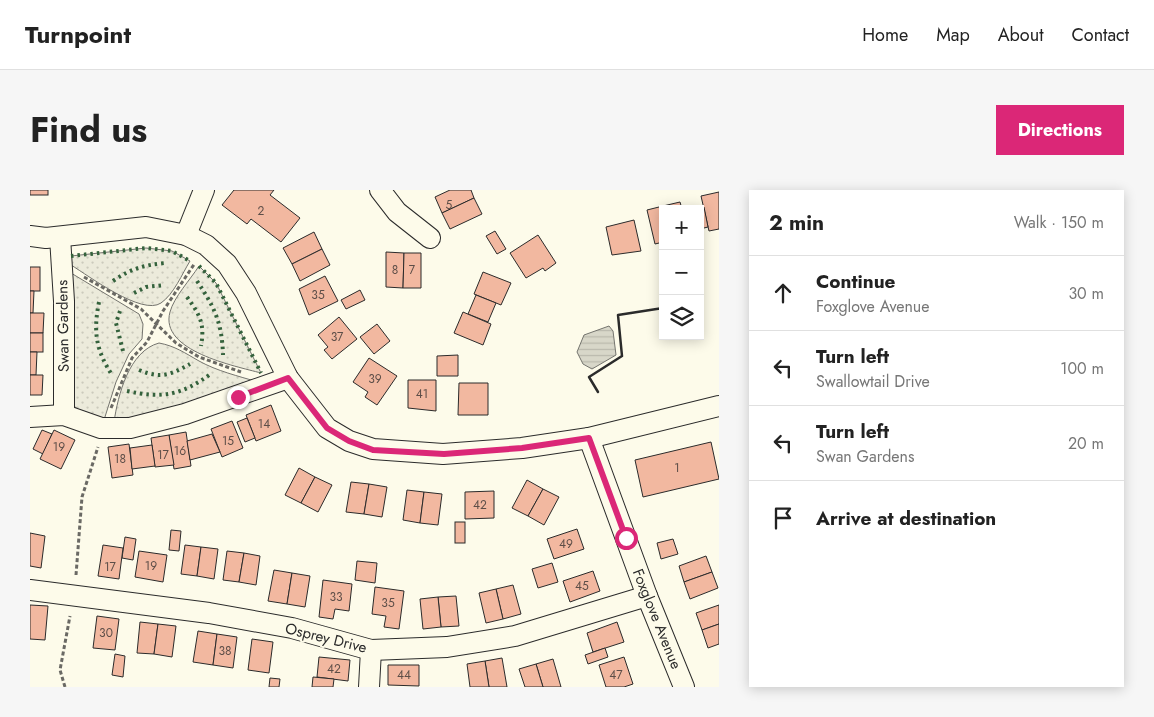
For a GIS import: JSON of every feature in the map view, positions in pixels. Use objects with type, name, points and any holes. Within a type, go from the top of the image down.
[{"type":"street","points":[[186,235],[204,190]]},
{"type":"street","points":[[380,190],[397,212],[430,238]]},
{"type":"street","points":[[30,236],[60,237],[146,227],[186,235],[206,245],[227,264],[246,293],[288,378],[327,428],[349,441],[373,450],[444,454],[522,448],[589,438],[719,406]]},
{"type":"street","name":"Swan Gardens","points":[[60,237],[64,415]]},
{"type":"street","points":[[30,417],[64,415],[106,428],[130,428],[185,414],[288,378]]},
{"type":"street","name":"Foxglove Avenue","points":[[589,438],[647,596],[684,687]]},
{"type":"street","name":"Osprey Drive","points":[[30,590],[209,613],[292,628],[371,650],[447,647],[515,636],[647,596]]},
{"type":"street","points":[[369,687],[371,650]]},
{"type":"path","points":[[65,687],[60,670],[74,596],[82,497],[89,470],[106,428],[120,385],[132,358],[147,342],[162,311],[206,245]]},
{"type":"path","points":[[62,264],[140,310],[176,343],[199,357],[245,373]]},
{"type":"shaded area","points":[[146,248],[172,251],[190,261],[166,299],[152,306],[129,300],[71,265],[71,256]]},
{"type":"shaded area","points":[[199,266],[216,283],[261,373],[218,361],[187,347],[176,337],[170,326],[170,312],[172,306]]},
{"type":"shaded area","points":[[71,273],[139,314],[143,324],[142,339],[129,354],[116,382],[104,420],[87,417],[74,406]]},
{"type":"shaded area","points":[[609,326],[613,331],[616,355],[592,369],[583,364],[577,352],[584,335]]},
{"type":"shaded area","points":[[159,343],[175,348],[213,368],[258,382],[184,408],[114,422],[118,399],[133,364],[140,355]]},
{"type":"building","points":[[30,190],[48,190],[48,195],[30,195]]},
{"type":"building","points":[[234,190],[274,190],[270,195],[300,218],[281,242],[251,219],[247,224],[222,205]]},
{"type":"building","points":[[450,190],[471,190],[474,198],[442,213],[435,197]]},
{"type":"building","points":[[719,192],[719,229],[709,231],[701,196]]},
{"type":"building","points":[[474,198],[482,214],[450,229],[442,213]]},
{"type":"building","points":[[680,202],[681,205],[667,205]]},
{"type":"building","points":[[659,207],[659,243],[655,244],[647,210]]},
{"type":"building","points":[[704,207],[708,227],[704,228]]},
{"type":"building","points":[[634,220],[641,251],[612,255],[606,227]]},
{"type":"building","points":[[495,231],[506,249],[497,254],[486,236]]},
{"type":"building","points":[[314,232],[322,249],[292,264],[283,248]]},
{"type":"building","points":[[538,235],[556,263],[545,271],[543,268],[526,278],[510,253]]},
{"type":"building","points":[[322,249],[330,265],[300,281],[292,264]]},
{"type":"building","points":[[386,252],[404,253],[403,288],[386,287]]},
{"type":"building","points":[[404,253],[421,253],[421,288],[403,288]]},
{"type":"building","points":[[30,267],[40,267],[40,291],[30,291]]},
{"type":"building","points":[[483,272],[511,283],[501,305],[474,294]]},
{"type":"building","points":[[325,276],[338,301],[309,315],[299,289]]},
{"type":"building","points":[[360,290],[365,300],[346,309],[341,300]]},
{"type":"building","points":[[30,291],[34,291],[33,313],[30,313]]},
{"type":"building","points":[[476,295],[496,303],[488,322],[468,314]]},
{"type":"building","points":[[463,312],[491,324],[483,345],[454,333]]},
{"type":"building","points":[[30,313],[44,313],[43,333],[30,333]]},
{"type":"building","points":[[339,317],[357,339],[332,359],[324,350],[328,347],[318,335]]},
{"type":"building","points":[[377,324],[390,341],[374,354],[360,337]]},
{"type":"building","points":[[30,333],[43,333],[43,352],[30,352]]},
{"type":"building","points":[[30,352],[37,352],[36,375],[30,375]]},
{"type":"building","points":[[458,355],[458,376],[437,376],[437,356]]},
{"type":"building","points":[[369,358],[397,376],[377,405],[365,397],[368,392],[353,382]]},
{"type":"building","points":[[30,375],[43,375],[42,395],[30,395]]},
{"type":"building","points":[[408,380],[436,380],[436,411],[408,408]]},
{"type":"building","points":[[459,383],[488,383],[488,415],[458,415]]},
{"type":"building","points":[[271,405],[281,431],[256,441],[246,415]]},
{"type":"building","points":[[247,418],[255,438],[245,442],[237,422]]},
{"type":"building","points":[[232,421],[243,448],[222,457],[211,429]]},
{"type":"building","points":[[42,430],[52,434],[43,454],[33,449]]},
{"type":"building","points":[[54,430],[75,440],[61,469],[40,459]]},
{"type":"building","points":[[186,432],[191,466],[174,469],[169,435]]},
{"type":"building","points":[[212,434],[220,452],[190,460],[187,441]]},
{"type":"building","points":[[169,435],[174,465],[155,467],[151,438]]},
{"type":"building","points":[[711,442],[719,479],[643,497],[635,460]]},
{"type":"building","points":[[129,444],[133,475],[112,478],[108,447]]},
{"type":"building","points":[[152,445],[155,466],[132,469],[130,448]]},
{"type":"building","points":[[299,468],[315,477],[301,503],[285,495]]},
{"type":"building","points":[[315,477],[332,485],[318,512],[301,503]]},
{"type":"building","points":[[527,480],[543,489],[528,516],[512,508]]},
{"type":"building","points":[[351,482],[369,484],[364,514],[346,512]]},
{"type":"building","points":[[369,484],[387,487],[382,517],[364,514]]},
{"type":"building","points":[[543,489],[559,497],[544,525],[528,516]]},
{"type":"building","points":[[407,490],[424,492],[420,523],[403,520]]},
{"type":"building","points":[[494,491],[494,518],[465,519],[465,492]]},
{"type":"building","points":[[424,492],[442,494],[438,525],[420,523]]},
{"type":"building","points":[[455,522],[465,522],[465,543],[455,543]]},
{"type":"building","points":[[577,529],[584,549],[554,559],[547,539]]},
{"type":"building","points":[[171,530],[181,531],[179,551],[169,550]]},
{"type":"building","points":[[30,533],[45,536],[41,568],[30,566]]},
{"type":"building","points":[[125,537],[136,539],[133,560],[122,558]]},
{"type":"building","points":[[673,539],[678,554],[661,559],[657,543]]},
{"type":"building","points":[[103,545],[123,548],[119,579],[98,576]]},
{"type":"building","points":[[185,545],[201,547],[197,576],[181,574]]},
{"type":"building","points":[[201,547],[218,549],[214,579],[197,576]]},
{"type":"building","points":[[139,551],[167,555],[163,582],[135,577]]},
{"type":"building","points":[[227,551],[244,553],[239,582],[223,580]]},
{"type":"building","points":[[244,553],[260,556],[256,585],[239,582]]},
{"type":"building","points":[[706,556],[712,572],[684,582],[679,566]]},
{"type":"building","points":[[357,561],[377,563],[375,583],[355,580]]},
{"type":"building","points":[[552,563],[558,582],[538,588],[532,569]]},
{"type":"building","points":[[274,570],[292,573],[287,604],[268,601]]},
{"type":"building","points":[[593,571],[600,591],[570,602],[563,581]]},
{"type":"building","points":[[712,572],[718,588],[690,599],[684,582]]},
{"type":"building","points":[[292,573],[310,576],[305,607],[287,604]]},
{"type":"building","points":[[323,580],[352,584],[349,611],[335,609],[333,619],[319,617]]},
{"type":"building","points":[[513,585],[521,614],[503,619],[496,589]]},
{"type":"building","points":[[375,587],[404,591],[399,629],[384,627],[386,616],[372,614]]},
{"type":"building","points":[[496,589],[503,619],[486,623],[479,593]]},
{"type":"building","points":[[456,596],[459,626],[441,627],[438,597]]},
{"type":"building","points":[[438,597],[441,627],[423,629],[420,599]]},
{"type":"building","points":[[30,605],[48,606],[45,640],[30,639]]},
{"type":"building","points":[[719,605],[719,624],[702,630],[696,613]]},
{"type":"building","points":[[97,616],[119,619],[115,650],[93,648]]},
{"type":"building","points":[[140,622],[158,624],[154,654],[137,653]]},
{"type":"building","points":[[617,622],[624,642],[593,652],[587,633]]},
{"type":"building","points":[[158,624],[176,626],[172,657],[154,654]]},
{"type":"building","points":[[719,624],[719,644],[708,648],[702,630]]},
{"type":"building","points":[[198,631],[217,634],[213,665],[193,662]]},
{"type":"building","points":[[217,634],[237,637],[233,668],[213,665]]},
{"type":"building","points":[[252,639],[273,642],[269,673],[248,670]]},
{"type":"building","points":[[605,648],[608,657],[588,664],[585,655]]},
{"type":"building","points":[[115,654],[125,656],[123,677],[112,675]]},
{"type":"building","points":[[319,657],[350,660],[348,681],[317,677]]},
{"type":"building","points":[[624,657],[633,684],[624,687],[606,687],[599,665]]},
{"type":"building","points":[[502,658],[507,687],[489,687],[485,661]]},
{"type":"building","points":[[553,659],[561,687],[543,687],[536,664]]},
{"type":"building","points":[[485,661],[489,687],[470,687],[467,664]]},
{"type":"building","points":[[536,664],[543,687],[525,687],[519,669]]},
{"type":"building","points":[[388,665],[419,665],[419,686],[388,685]]},
{"type":"building","points":[[313,677],[334,679],[333,687],[312,687]]},
{"type":"building","points":[[270,678],[280,679],[279,687],[269,687]]},
{"type":"hedge","points":[[71,256],[146,248],[172,251],[190,261]]},
{"type":"hedge","points":[[113,281],[125,273],[138,268],[165,263]]},
{"type":"hedge","points":[[199,266],[216,283],[261,373]]},
{"type":"hedge","points":[[197,281],[209,299],[216,316],[221,334],[223,355]]},
{"type":"hedge","points":[[134,293],[146,287],[165,285]]},
{"type":"hedge","points":[[187,297],[195,309],[202,326],[201,346]]},
{"type":"hedge","points":[[99,302],[96,323],[97,340],[102,357],[112,375]]},
{"type":"hedge","points":[[120,311],[116,323],[123,351]]},
{"type":"hedge","points":[[139,370],[160,375],[177,371],[190,364]]},
{"type":"hedge","points":[[127,391],[151,395],[172,393],[191,386],[212,373]]},
{"type":"wall","points":[[598,392],[589,377],[622,356],[618,315],[659,309]]},
{"type":"route","points":[[238,397],[288,378],[327,428],[349,441],[373,450],[444,454],[522,448],[589,438],[626,538]]}]
